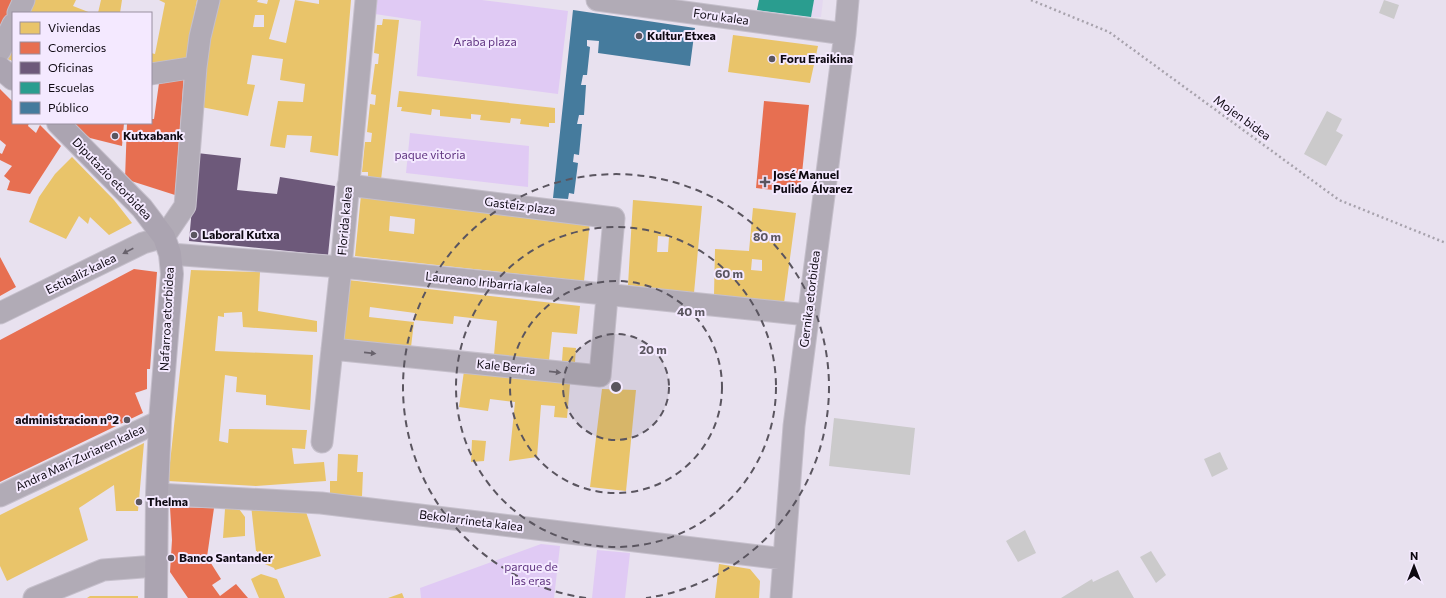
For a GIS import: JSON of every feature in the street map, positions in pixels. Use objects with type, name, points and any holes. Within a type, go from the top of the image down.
[{"type":"main road","points":[[0,68],[12,78]]},
{"type":"main road","name":"Diputazio etorbidea","points":[[59,124],[142,208],[167,246]]},
{"type":"main road","name":"Nafarroa etorbidea","points":[[156,598],[157,494],[160,420],[172,274],[167,246]]},
{"type":"street","points":[[18,12],[24,0]]},
{"type":"street","points":[[167,246],[185,206],[196,67],[200,36],[209,0]]},
{"type":"street","name":"Florida kalea","points":[[322,442],[341,267],[366,0]]},
{"type":"street","name":"Foru kalea","points":[[597,0],[845,34]]},
{"type":"street","name":"Gernika etorbidea","points":[[781,598],[794,426],[845,34],[848,0]]},
{"type":"street","points":[[0,51],[12,26]]},
{"type":"street","points":[[152,74],[196,67]]},
{"type":"street","name":"Gasteiz plaza","points":[[348,185],[614,218],[607,295]]},
{"type":"street","name":"Estibaliz kalea","points":[[0,314],[143,243],[167,246]]},
{"type":"street","name":"Laureano Iribarria kalea","points":[[167,246],[341,267],[808,315]]},
{"type":"street","name":"Kale Berria","points":[[332,349],[600,376],[607,295]]},
{"type":"street","name":"Andra Mari Zuriaren kalea","points":[[0,496],[160,420]]},
{"type":"street","name":"Bekolarrineta kalea","points":[[157,494],[321,503],[784,559]]},
{"type":"street","points":[[34,598],[103,570],[156,566]]},
{"type":"path","name":"Mojen bidea","points":[[1031,0],[1109,32],[1339,200],[1446,243]]},
{"type":"shaded area","points":[[759,0],[823,0],[821,17],[757,10]]},
{"type":"green space","name":"Araba plaza","points":[[375,0],[482,0],[568,11],[558,94],[417,76],[421,21],[375,14]]},
{"type":"green space","name":"paque vitoria","points":[[410,133],[529,146],[528,187],[406,173]]},
{"type":"green space","name":"parque de las eras","points":[[541,544],[560,546],[554,598],[421,598],[420,588]]},
{"type":"green space","points":[[597,550],[630,553],[625,598],[592,598]]},
{"type":"building: Viviendas","points":[[31,0],[76,0],[73,6],[88,12],[25,12]]},
{"type":"building: Viviendas","points":[[101,0],[122,0],[120,12],[98,12]]},
{"type":"building: Viviendas","points":[[159,0],[197,0],[185,64],[152,68],[152,53],[155,54],[165,3]]},
{"type":"building: Viviendas","points":[[216,0],[258,0],[257,2],[267,4],[268,0],[280,0],[269,39],[286,43],[295,0],[319,4],[319,0],[351,0],[338,156],[310,152],[312,136],[287,135],[285,148],[270,146],[278,101],[303,102],[305,84],[280,80],[283,59],[252,55],[247,84],[255,85],[248,116],[201,107]],"holes":[[[255,15],[264,15],[264,27],[253,27]]]},
{"type":"building: Viviendas","points":[[383,19],[399,20],[381,180],[368,178],[368,172],[362,172],[365,142],[371,142],[372,133],[367,132],[370,104],[375,105],[376,95],[371,94],[375,64],[378,64],[379,54],[374,53],[377,25],[382,25]]},
{"type":"building: Viviendas","name":"Foru Eraikina","points":[[733,35],[818,46],[810,83],[728,72]]},
{"type":"building: Viviendas","points":[[12,40],[12,61],[4,58]]},
{"type":"building: Viviendas","points":[[399,91],[555,108],[555,123],[549,123],[549,127],[520,124],[521,119],[511,118],[510,123],[480,120],[481,115],[471,114],[471,119],[440,116],[440,110],[432,109],[431,115],[401,111],[402,107],[397,107]]},
{"type":"building: Viviendas","points":[[72,157],[114,200],[132,223],[109,235],[90,217],[88,224],[79,216],[66,239],[29,222],[39,197],[55,174]]},
{"type":"building: Viviendas","points":[[361,195],[590,221],[584,281],[355,256]],"holes":[[[390,216],[415,219],[414,234],[389,231]]]},
{"type":"building: Viviendas","points":[[633,200],[702,206],[694,293],[628,285]],"holes":[[[658,236],[669,237],[668,252],[657,252]]]},
{"type":"building: Viviendas","points":[[753,208],[796,213],[784,303],[714,295],[715,249],[749,251]],"holes":[[[752,259],[762,260],[762,271],[751,270]]]},
{"type":"building: Viviendas","points":[[191,270],[260,272],[258,311],[317,321],[317,332],[243,327],[242,312],[224,313],[224,317],[218,316],[215,351],[313,355],[310,410],[266,405],[266,395],[236,392],[237,377],[225,375],[219,441],[228,443],[229,429],[307,430],[305,449],[292,448],[294,464],[324,462],[326,481],[256,486],[168,481]]},
{"type":"building: Viviendas","points":[[348,280],[580,306],[577,334],[552,332],[549,360],[494,355],[497,321],[454,316],[453,324],[414,320],[415,313],[370,307],[369,317],[414,322],[411,347],[341,339]]},
{"type":"building: Viviendas","points":[[563,347],[576,348],[575,362],[562,361]]},
{"type":"building: Viviendas","points":[[464,371],[570,384],[567,418],[554,417],[555,406],[541,405],[537,457],[509,461],[515,402],[490,399],[488,411],[459,407]]},
{"type":"building: Viviendas","points":[[602,389],[636,390],[626,491],[590,487]]},
{"type":"building: Viviendas","points":[[472,440],[486,441],[484,461],[471,462]]},
{"type":"building: Viviendas","points":[[144,443],[138,511],[116,511],[114,485],[79,508],[88,540],[7,581],[0,566],[0,515]]},
{"type":"building: Viviendas","points":[[338,454],[358,455],[357,472],[363,472],[362,496],[330,495],[330,481],[337,481]]},
{"type":"building: Viviendas","points":[[251,505],[305,509],[321,556],[275,570],[274,568],[258,561]]},
{"type":"building: Viviendas","points":[[225,509],[239,509],[245,517],[245,536],[223,538]]},
{"type":"building: Viviendas","points":[[719,564],[750,569],[760,581],[759,598],[715,598]]},
{"type":"building: Viviendas","points":[[261,574],[277,579],[285,598],[259,598],[251,579]]},
{"type":"building: Viviendas","points":[[402,593],[404,598],[388,598]]},
{"type":"building: Viviendas","points":[[90,596],[138,596],[138,598],[87,598]]},
{"type":"building: Comercios","points":[[0,0],[18,0],[0,33]]},
{"type":"building: Comercios","points":[[184,74],[175,195],[125,179],[127,124],[152,124],[160,76]]},
{"type":"building: Comercios","points":[[0,89],[12,101],[12,124],[29,124],[28,126],[36,133],[40,125],[61,146],[30,194],[7,190],[10,181],[4,176],[12,166],[0,160],[0,153],[2,154],[6,145],[0,140]]},
{"type":"building: Comercios","points":[[764,101],[809,105],[800,193],[756,188]]},
{"type":"building: Comercios","points":[[72,124],[124,124],[122,146],[90,138]]},
{"type":"building: Comercios","points":[[0,257],[16,287],[0,296]]},
{"type":"building: Comercios","points":[[134,269],[157,272],[150,369],[147,369],[147,389],[135,393],[143,413],[0,482],[0,340]]},
{"type":"building: Comercios","points":[[170,507],[214,508],[207,557],[221,579],[212,585],[220,596],[236,584],[248,598],[188,598],[170,572],[172,540]]},
{"type":"building: Oficinas","points":[[197,153],[241,158],[237,190],[277,194],[280,177],[335,186],[328,255],[189,241]]},
{"type":"building: Escuelas","points":[[759,0],[814,0],[811,17],[757,10]]},
{"type":"building: Público","points":[[573,10],[695,28],[690,66],[598,53],[599,41],[587,40],[587,46],[590,47],[587,75],[583,75],[581,85],[586,85],[584,115],[579,115],[577,124],[582,124],[579,155],[574,154],[573,162],[578,163],[574,194],[569,193],[568,199],[553,198]]},
{"type":"building: Otros","points":[[1384,0],[1399,5],[1394,19],[1379,13]]},
{"type":"building: Otros","points":[[1327,111],[1342,119],[1336,131],[1343,135],[1326,166],[1304,154]]},
{"type":"building: Otros","points":[[834,418],[915,428],[910,475],[829,466]]},
{"type":"building: Otros","points":[[1220,452],[1228,469],[1212,477],[1204,459]]},
{"type":"building: Otros","points":[[1025,530],[1036,553],[1018,562],[1006,541]]},
{"type":"building: Otros","points":[[1151,551],[1166,575],[1156,583],[1140,557]]},
{"type":"building: Otros","points":[[1118,570],[1134,598],[1061,598],[1092,579],[1093,582]]},
{"type":"place","name":"Kultur Etxea","points":[[639,36]]},
{"type":"place","name":"Foru Eraikina","points":[[772,59]]},
{"type":"place","name":"Kutxabank","points":[[115,136]]},
{"type":"place","name":"José Manuel Pulido Álvarez","points":[[765,182]]},
{"type":"place","name":"Laboral Kutxa","points":[[194,235]]},
{"type":"place","name":"administracion nº2","points":[[127,420]]},
{"type":"place","name":"Thelma","points":[[139,502]]},
{"type":"place","name":"Banco Santander","points":[[171,558]]}]
